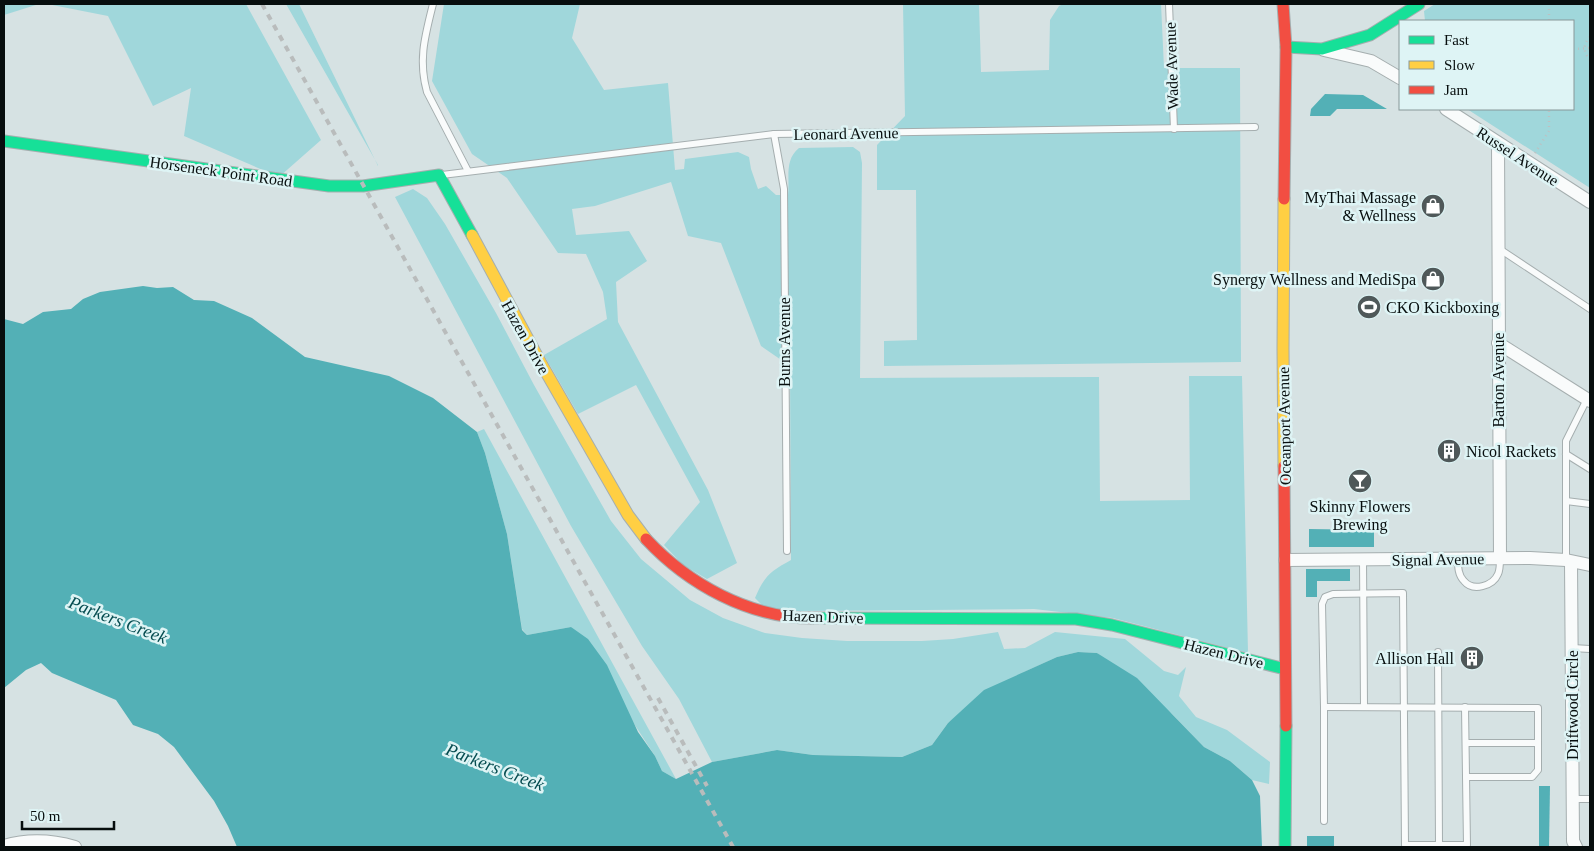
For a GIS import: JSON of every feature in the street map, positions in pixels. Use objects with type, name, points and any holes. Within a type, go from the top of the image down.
[{"type":"street","name":"Oceanport Avenue","points":[[1283,4],[1286,48],[1283,349],[1285,669],[1287,714],[1285,847]]},
{"type":"street","points":[[1406,17],[1419,4]]},
{"type":"street","points":[[1322,49],[1370,35],[1399,20]]},
{"type":"street","points":[[1286,48],[1322,49],[1371,61],[1399,77]]},
{"type":"street","name":"Russel Avenue","points":[[1448,110],[1590,202]]},
{"type":"street","name":"Horseneck Point Road","points":[[4,141],[329,186],[363,186],[439,175]]},
{"type":"street","name":"Barton Avenue","points":[[1498,143],[1497,248],[1500,558]]},
{"type":"street","name":"Hazen Drive","points":[[439,175],[542,365],[628,515],[643,536],[662,556],[683,573],[701,584],[762,612],[783,616],[805,618],[1076,619],[1112,625],[1285,669]]},
{"type":"street","points":[[1498,343],[1588,400]]},
{"type":"street","name":"Signal Avenue","points":[[1285,560],[1544,558],[1590,565]]},
{"type":"street","name":"Driftwood Circle","points":[[1568,561],[1571,648],[1572,841],[1576,847]]},
{"type":"street","points":[[4,846],[16,842],[42,841],[75,847]]},
{"type":"lane","points":[[433,4],[423,48],[423,79],[427,92],[468,171]]},
{"type":"lane","name":"Wade Avenue","points":[[1169,4],[1174,129]]},
{"type":"lane","name":"Leonard Avenue","points":[[439,175],[774,134],[1255,128]]},
{"type":"lane","name":"Burns Avenue","points":[[774,134],[784,189],[787,551]]},
{"type":"lane","points":[[1497,248],[1590,308]]},
{"type":"lane","points":[[1568,561],[1566,442],[1588,400]]},
{"type":"lane","points":[[1566,454],[1590,469]]},
{"type":"lane","points":[[1566,501],[1590,504]]},
{"type":"lane","points":[[1458,558],[1458,572],[1463,580],[1467,584],[1481,586],[1488,585],[1499,574],[1500,558]]},
{"type":"lane","points":[[1364,559],[1364,707]]},
{"type":"lane","points":[[1324,822],[1322,604],[1325,597],[1333,594],[1403,593],[1405,845],[1467,845],[1465,707]]},
{"type":"lane","points":[[1571,648],[1590,649]]},
{"type":"lane","points":[[1438,652],[1439,845]]},
{"type":"lane","points":[[1324,706],[1538,708],[1538,770],[1532,777],[1466,777]]},
{"type":"lane","points":[[1466,743],[1538,743]]},
{"type":"lane","points":[[1572,800],[1590,799]]},
{"type":"path","points":[[1549,4],[1549,20]]},
{"type":"path","points":[[1590,36],[1585,48],[1590,60]]},
{"type":"path","points":[[1574,48],[1590,48]]},
{"type":"path","points":[[1528,162],[1549,131],[1549,110]]},
{"type":"shaded area","points":[[4,4],[39,4],[4,15]]},
{"type":"shaded area","points":[[47,4],[246,4],[321,140],[279,177],[184,136],[191,88],[153,106],[108,16]]},
{"type":"shaded area","points":[[286,4],[299,4],[375,159]]},
{"type":"shaded area","points":[[444,4],[580,4],[572,38],[604,90],[668,83],[675,170],[684,169],[685,159],[738,152],[749,157],[758,189],[766,186],[776,195],[788,195],[789,164],[794,153],[799,148],[853,147],[860,152],[862,163],[860,378],[1099,377],[1100,501],[1190,500],[1189,376],[1242,376],[1248,653],[1113,618],[1034,609],[797,611],[765,608],[755,598],[762,584],[773,571],[791,560],[790,366],[761,346],[721,243],[688,236],[671,182],[595,206],[572,209],[576,235],[629,231],[647,261],[616,282],[618,322],[708,490],[737,563],[707,579],[683,565],[664,545],[700,502],[636,385],[578,414],[544,355],[607,319],[603,292],[586,254],[558,253],[507,178],[472,154],[432,81]]},
{"type":"shaded area","points":[[903,4],[979,4],[981,72],[1049,70],[1050,20],[1059,6],[1063,4],[1161,4],[1164,68],[1240,68],[1241,362],[884,366],[884,341],[917,340],[916,190],[877,190],[877,145],[905,116]]},
{"type":"shaded area","points":[[1435,4],[1590,4],[1590,188],[1469,110],[1574,110],[1574,20],[1425,20],[1424,11]]},
{"type":"shaded area","points":[[413,189],[427,198],[445,224],[611,521],[641,559],[690,600],[723,618],[765,633],[802,638],[847,641],[922,641],[953,639],[998,632],[1004,649],[1025,648],[1055,632],[1125,639],[1164,671],[1178,675],[1186,667],[1179,696],[1196,717],[1227,730],[1270,762],[1269,784],[1252,780],[1230,761],[1204,747],[1172,714],[1097,653],[1078,652],[1057,657],[1024,672],[958,715],[948,723],[932,745],[902,757],[813,755],[777,750],[712,762],[679,699],[642,646],[571,526],[395,197]]},
{"type":"shaded area","points":[[484,429],[676,779],[662,771],[655,756],[571,627],[527,635],[522,629],[507,534],[485,453],[477,432]]},
{"type":"water","points":[[1325,94],[1363,95],[1387,109],[1337,109],[1330,116],[1310,116],[1311,109]]},
{"type":"water","name":"Parkers Creek","points":[[143,286],[157,288],[173,287],[194,300],[214,301],[252,318],[305,357],[389,376],[433,398],[477,432],[485,453],[507,534],[522,630],[527,635],[571,627],[588,639],[607,665],[638,732],[655,756],[662,771],[676,779],[712,762],[777,750],[813,755],[902,757],[932,745],[948,723],[984,690],[1057,657],[1078,652],[1097,653],[1137,678],[1204,747],[1230,761],[1252,780],[1260,796],[1262,847],[237,847],[214,801],[174,747],[158,734],[133,725],[116,700],[52,673],[41,663],[26,670],[4,688],[4,319],[23,324],[43,312],[71,309],[83,299],[100,292]]},
{"type":"water","points":[[1309,529],[1374,530],[1374,547],[1309,547]]},
{"type":"water","points":[[1306,569],[1350,569],[1350,581],[1317,581],[1317,597],[1306,597]]},
{"type":"water","points":[[1539,786],[1550,786],[1549,847],[1539,847]]},
{"type":"water","points":[[1307,836],[1334,836],[1334,847],[1307,847]]},
{"type":"railway","points":[[262,4],[733,847]]},
{"type":"railway","points":[[658,698],[707,786]]},
{"type":"traffic: fast","points":[[1286,47],[1322,49],[1370,35],[1419,4]]},
{"type":"traffic: fast","points":[[4,141],[329,186],[363,186],[439,175],[472,235]]},
{"type":"traffic: fast","points":[[812,618],[1076,619],[1112,625],[1285,669]]},
{"type":"traffic: fast","points":[[1285,847],[1286,726]]},
{"type":"traffic: slow","points":[[1284,199],[1284,466]]},
{"type":"traffic: slow","points":[[472,235],[542,365],[628,515],[646,539]]},
{"type":"traffic: jam","points":[[1283,4],[1286,47],[1284,199]]},
{"type":"traffic: jam","points":[[1284,466],[1286,726]]},
{"type":"traffic: jam","points":[[646,539],[681,570],[700,584],[721,595],[765,612],[812,618]]},
{"type":"place","name":"MyThai Massage & Wellness","points":[[1433,206]]},
{"type":"place","name":"Synergy Wellness and MediSpa","points":[[1433,279]]},
{"type":"place","name":"CKO Kickboxing","points":[[1369,307]]},
{"type":"place","name":"Nicol Rackets","points":[[1449,451]]},
{"type":"place","name":"Skinny Flowers Brewing","points":[[1360,481]]},
{"type":"place","name":"Allison Hall","points":[[1472,658]]}]
